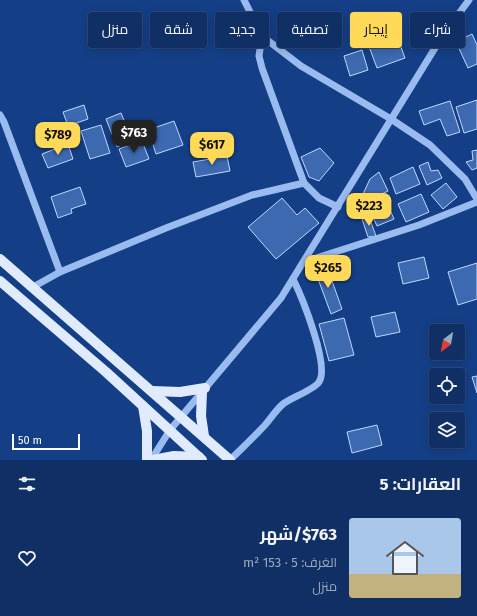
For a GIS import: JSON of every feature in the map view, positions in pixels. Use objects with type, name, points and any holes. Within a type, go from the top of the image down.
[{"type":"main road","points":[[0,259],[152,390],[230,460]]},
{"type":"main road","points":[[0,281],[201,458]]},
{"type":"main road","points":[[152,390],[180,392],[204,390],[201,416],[204,436]]},
{"type":"main road","points":[[143,406],[146,423],[147,460]]},
{"type":"main road","points":[[152,460],[166,456],[201,458]]},
{"type":"street","points":[[244,0],[250,12]]},
{"type":"street","points":[[152,460],[170,430],[263,321],[293,279],[390,119],[443,35],[469,0]]},
{"type":"street","points":[[269,41],[301,66],[390,119],[430,146],[465,179],[477,200],[418,224],[304,262]]},
{"type":"street","points":[[261,48],[260,56],[262,68],[304,183],[319,198],[338,207]]},
{"type":"street","points":[[0,115],[4,122],[60,272]]},
{"type":"street","points":[[33,287],[60,272],[166,228],[252,195],[304,183]]},
{"type":"street","points":[[230,460],[255,436],[285,403],[320,381],[322,372],[315,338],[304,302],[293,279]]},
{"type":"building","points":[[472,34],[477,45],[477,64],[468,68],[459,48],[465,48],[465,38]]},
{"type":"building","points":[[370,48],[401,48],[405,58],[377,68]]},
{"type":"building","points":[[362,50],[368,70],[350,76],[344,56]]},
{"type":"building","points":[[477,100],[477,129],[464,133],[456,107]]},
{"type":"building","points":[[450,101],[460,132],[447,136],[440,119],[424,125],[419,111]]},
{"type":"building","points":[[84,105],[88,119],[68,126],[63,112]]},
{"type":"building","points":[[121,113],[132,140],[117,147],[106,119]]},
{"type":"building","points":[[174,121],[183,145],[156,154],[148,130]]},
{"type":"building","points":[[101,125],[110,153],[90,159],[81,131]]},
{"type":"building","points":[[142,141],[149,159],[126,167],[119,149]]},
{"type":"building","points":[[68,144],[73,159],[48,168],[42,154]]},
{"type":"building","points":[[320,148],[334,163],[319,181],[309,177],[301,157]]},
{"type":"building","points":[[477,150],[477,168],[472,170],[466,162],[473,160],[472,151]]},
{"type":"building","points":[[227,156],[230,171],[196,177],[193,162]]},
{"type":"building","points":[[428,162],[431,171],[438,170],[442,178],[427,185],[419,166]]},
{"type":"building","points":[[413,167],[420,184],[396,194],[390,178]]},
{"type":"building","points":[[379,172],[388,191],[365,202],[362,196],[370,179]]},
{"type":"building","points":[[446,183],[457,197],[443,209],[431,195]]},
{"type":"building","points":[[80,187],[86,204],[71,209],[72,213],[58,218],[51,197]]},
{"type":"building","points":[[421,194],[429,212],[406,222],[398,204]]},
{"type":"building","points":[[384,196],[394,219],[377,226],[367,204]]},
{"type":"building","points":[[282,198],[297,215],[305,208],[319,223],[276,259],[248,227]]},
{"type":"building","points":[[369,217],[376,236],[368,237],[362,219]]},
{"type":"building","points":[[424,257],[429,278],[403,284],[398,263]]},
{"type":"building","points":[[477,263],[477,299],[458,305],[448,272]]},
{"type":"building","points":[[326,264],[342,309],[331,314],[314,268]]},
{"type":"building","points":[[395,312],[400,332],[376,337],[371,317]]},
{"type":"building","points":[[344,318],[354,355],[329,361],[319,324]]},
{"type":"building","points":[[477,376],[477,393],[472,377]]},
{"type":"building","points":[[377,425],[382,445],[352,453],[347,432]]}]
